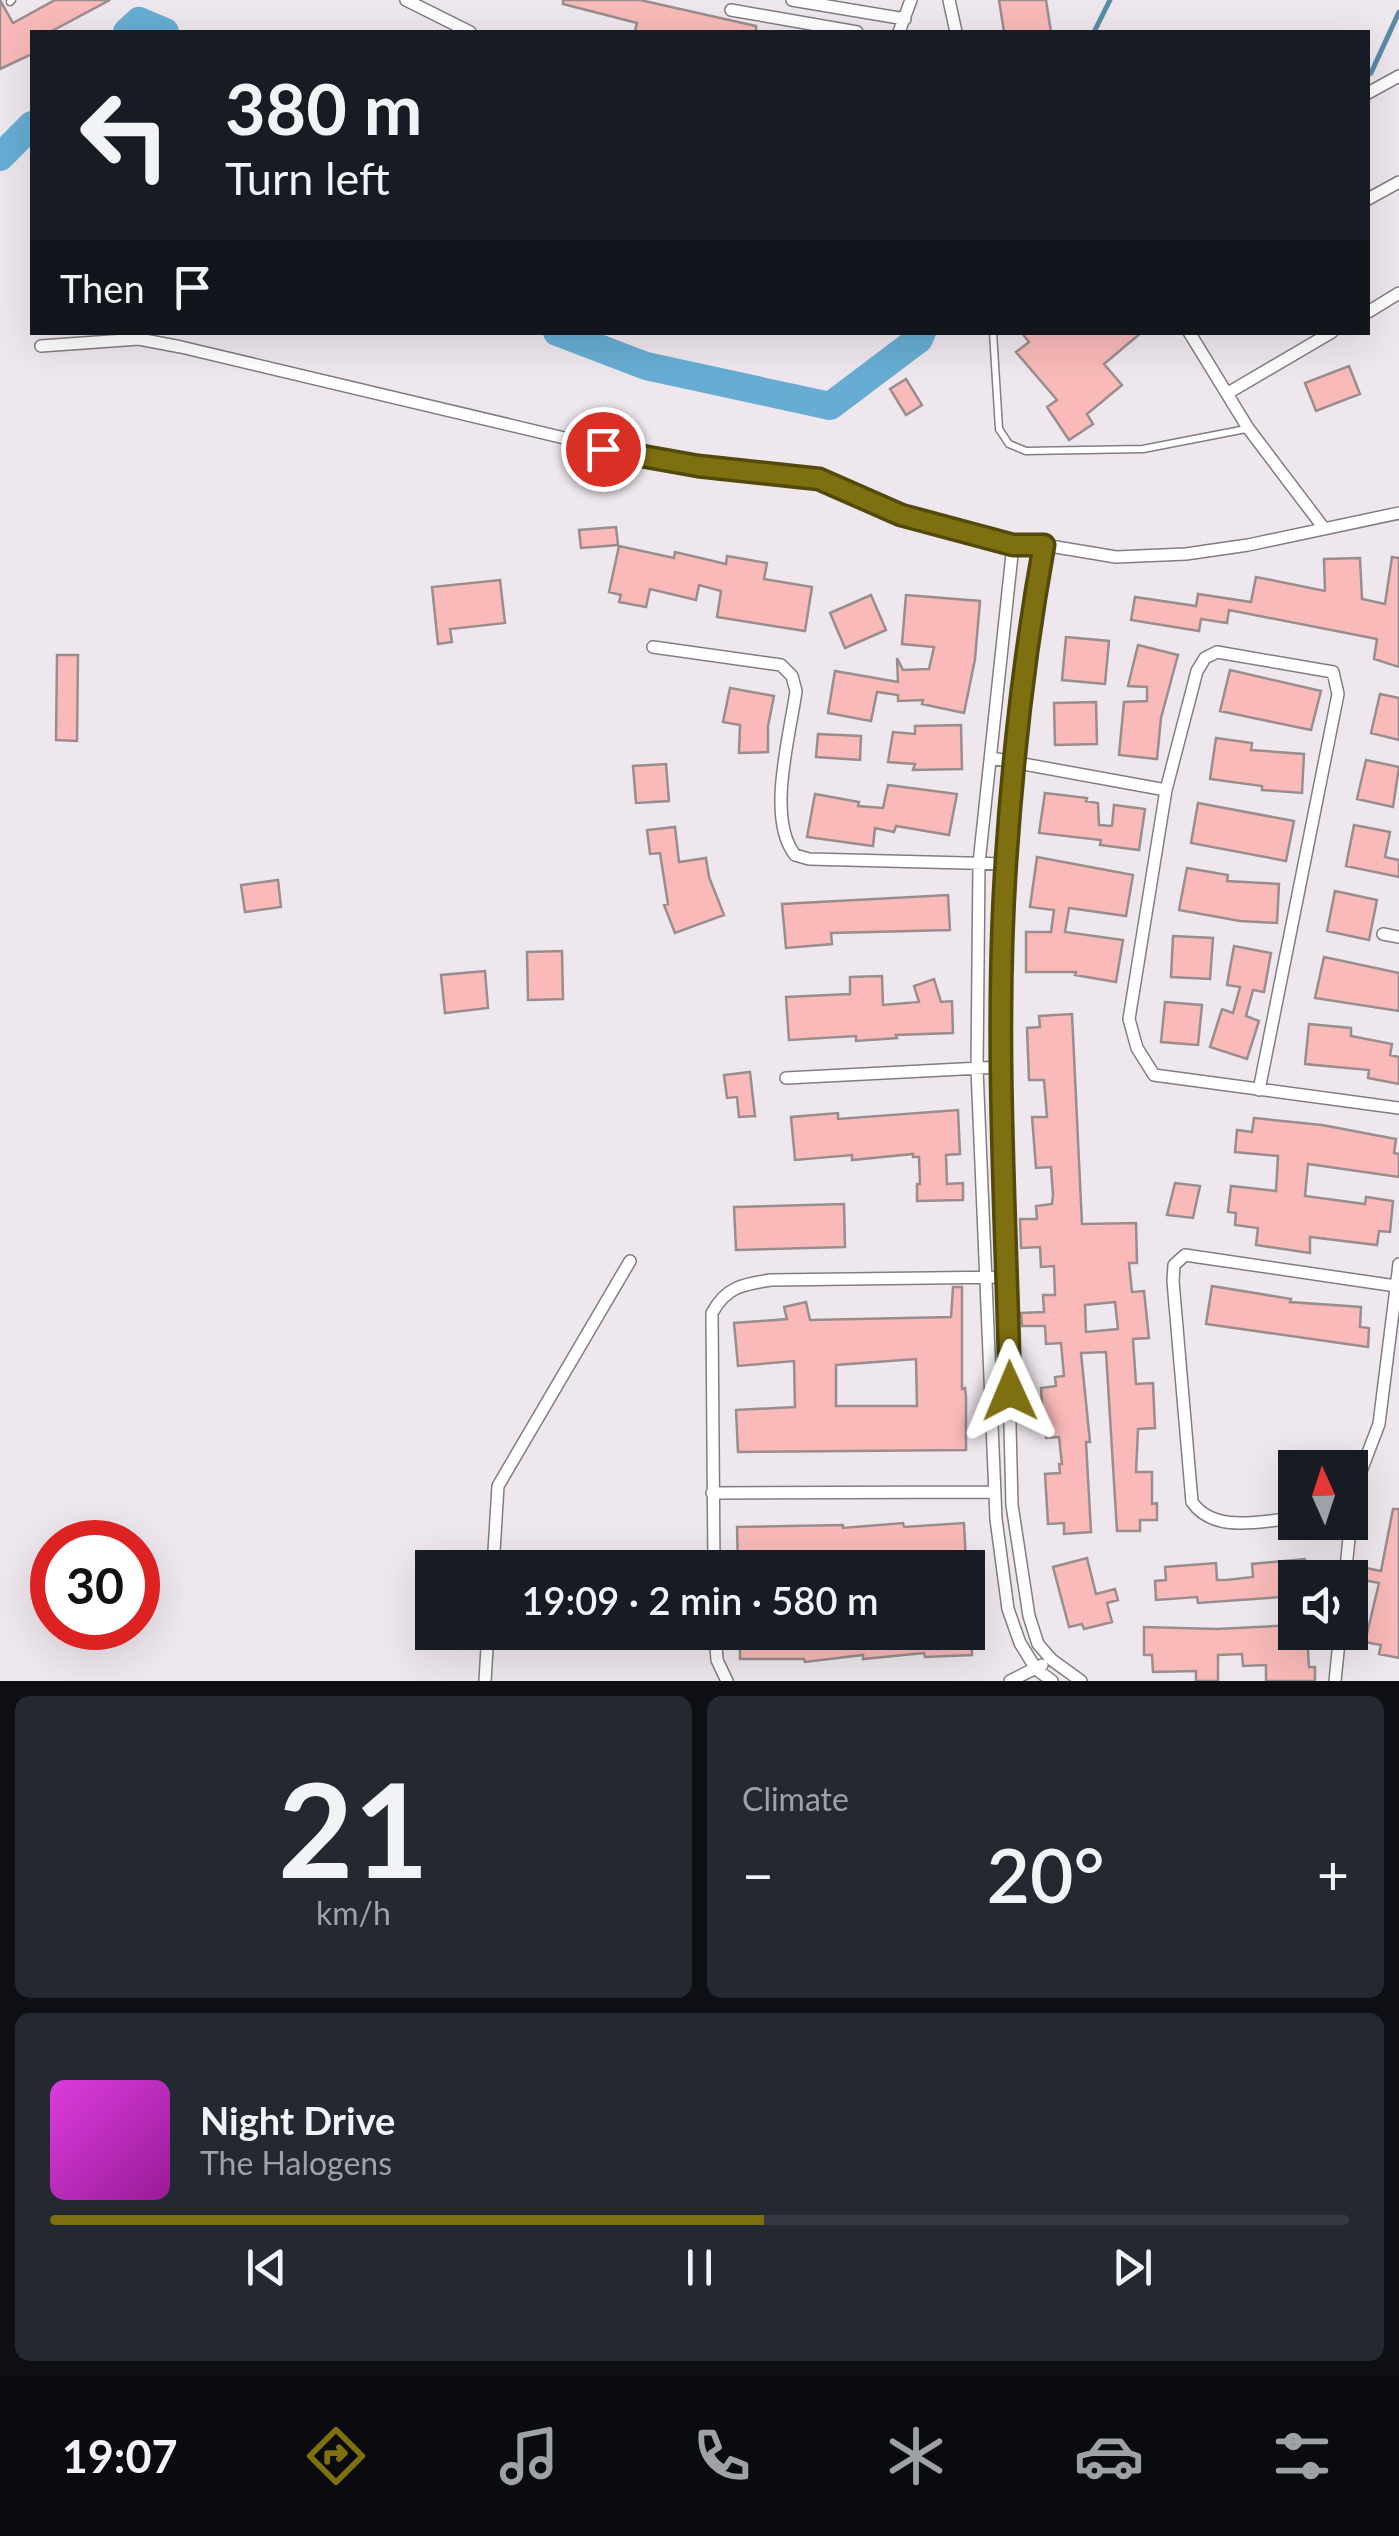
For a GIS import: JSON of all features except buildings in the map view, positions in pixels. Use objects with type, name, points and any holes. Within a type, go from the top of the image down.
[{"type":"street","points":[[406,0],[466,30]]},
{"type":"street","points":[[792,0],[906,19]]},
{"type":"street","points":[[900,30],[911,0]]},
{"type":"street","points":[[949,0],[956,30]]},
{"type":"street","points":[[812,24],[816,4]]},
{"type":"street","points":[[731,10],[846,30]]},
{"type":"street","points":[[1370,92],[1399,76]]},
{"type":"street","points":[[1370,198],[1399,182]]},
{"type":"street","points":[[1370,311],[1399,294]]},
{"type":"street","points":[[1192,335],[1248,428],[1323,527]]},
{"type":"street","points":[[1228,393],[1327,335]]},
{"type":"street","points":[[41,346],[139,339],[181,347],[653,459],[819,479],[901,515],[1013,545],[1044,545],[1116,556],[1186,554],[1399,513]]},
{"type":"street","points":[[1013,545],[979,862],[978,1069],[993,1492],[1008,1610],[1020,1643],[1036,1669],[1052,1681]]},
{"type":"street","points":[[1044,545],[1033,607],[1006,864],[1001,1067],[1012,1506],[1029,1616],[1038,1644],[1081,1681]]},
{"type":"street","points":[[653,646],[780,665],[792,676],[796,691],[780,806],[782,830],[795,855],[809,859],[1006,864]]},
{"type":"street","points":[[1259,1090],[1338,694],[1333,672],[1216,652],[1205,658],[1197,671],[1166,790],[1129,1019],[1137,1048],[1154,1075],[1259,1090],[1399,1108]]},
{"type":"street","points":[[991,758],[1166,790]]},
{"type":"street","points":[[1383,934],[1399,937]]},
{"type":"street","points":[[786,1078],[1001,1067]]},
{"type":"street","points":[[1278,1519],[1223,1522],[1198,1510],[1192,1502],[1172,1282],[1174,1264],[1185,1255],[1396,1286]]},
{"type":"street","points":[[494,1550],[498,1486],[630,1262]]},
{"type":"street","points":[[1368,1453],[1379,1424],[1399,1264]]},
{"type":"street","points":[[714,1550],[712,1313],[730,1289],[746,1283],[811,1277],[1007,1277]]},
{"type":"street","points":[[712,1493],[993,1492]]},
{"type":"street","points":[[485,1681],[487,1650]]},
{"type":"street","points":[[716,1650],[727,1681]]},
{"type":"street","points":[[1335,1681],[1338,1650]]},
{"type":"street","points":[[1010,1681],[1052,1660]]},
{"type":"lane","points":[[993,335],[999,430],[1008,444],[1026,450],[1143,449],[1248,428]]},
{"type":"waterway","points":[[1095,30],[1110,0]]},
{"type":"waterway","points":[[1370,74],[1399,12]]},
{"type":"waterway","points":[[129,30],[139,21],[160,30]]},
{"type":"waterway","points":[[0,157],[30,127]]},
{"type":"waterway","points":[[565,335],[646,366],[830,406],[921,335]]},
{"type":"route","points":[[603,449],[698,466],[819,479],[901,515],[1013,545],[1044,545],[1033,607],[1006,864],[1001,1067],[1010,1391]]}]
